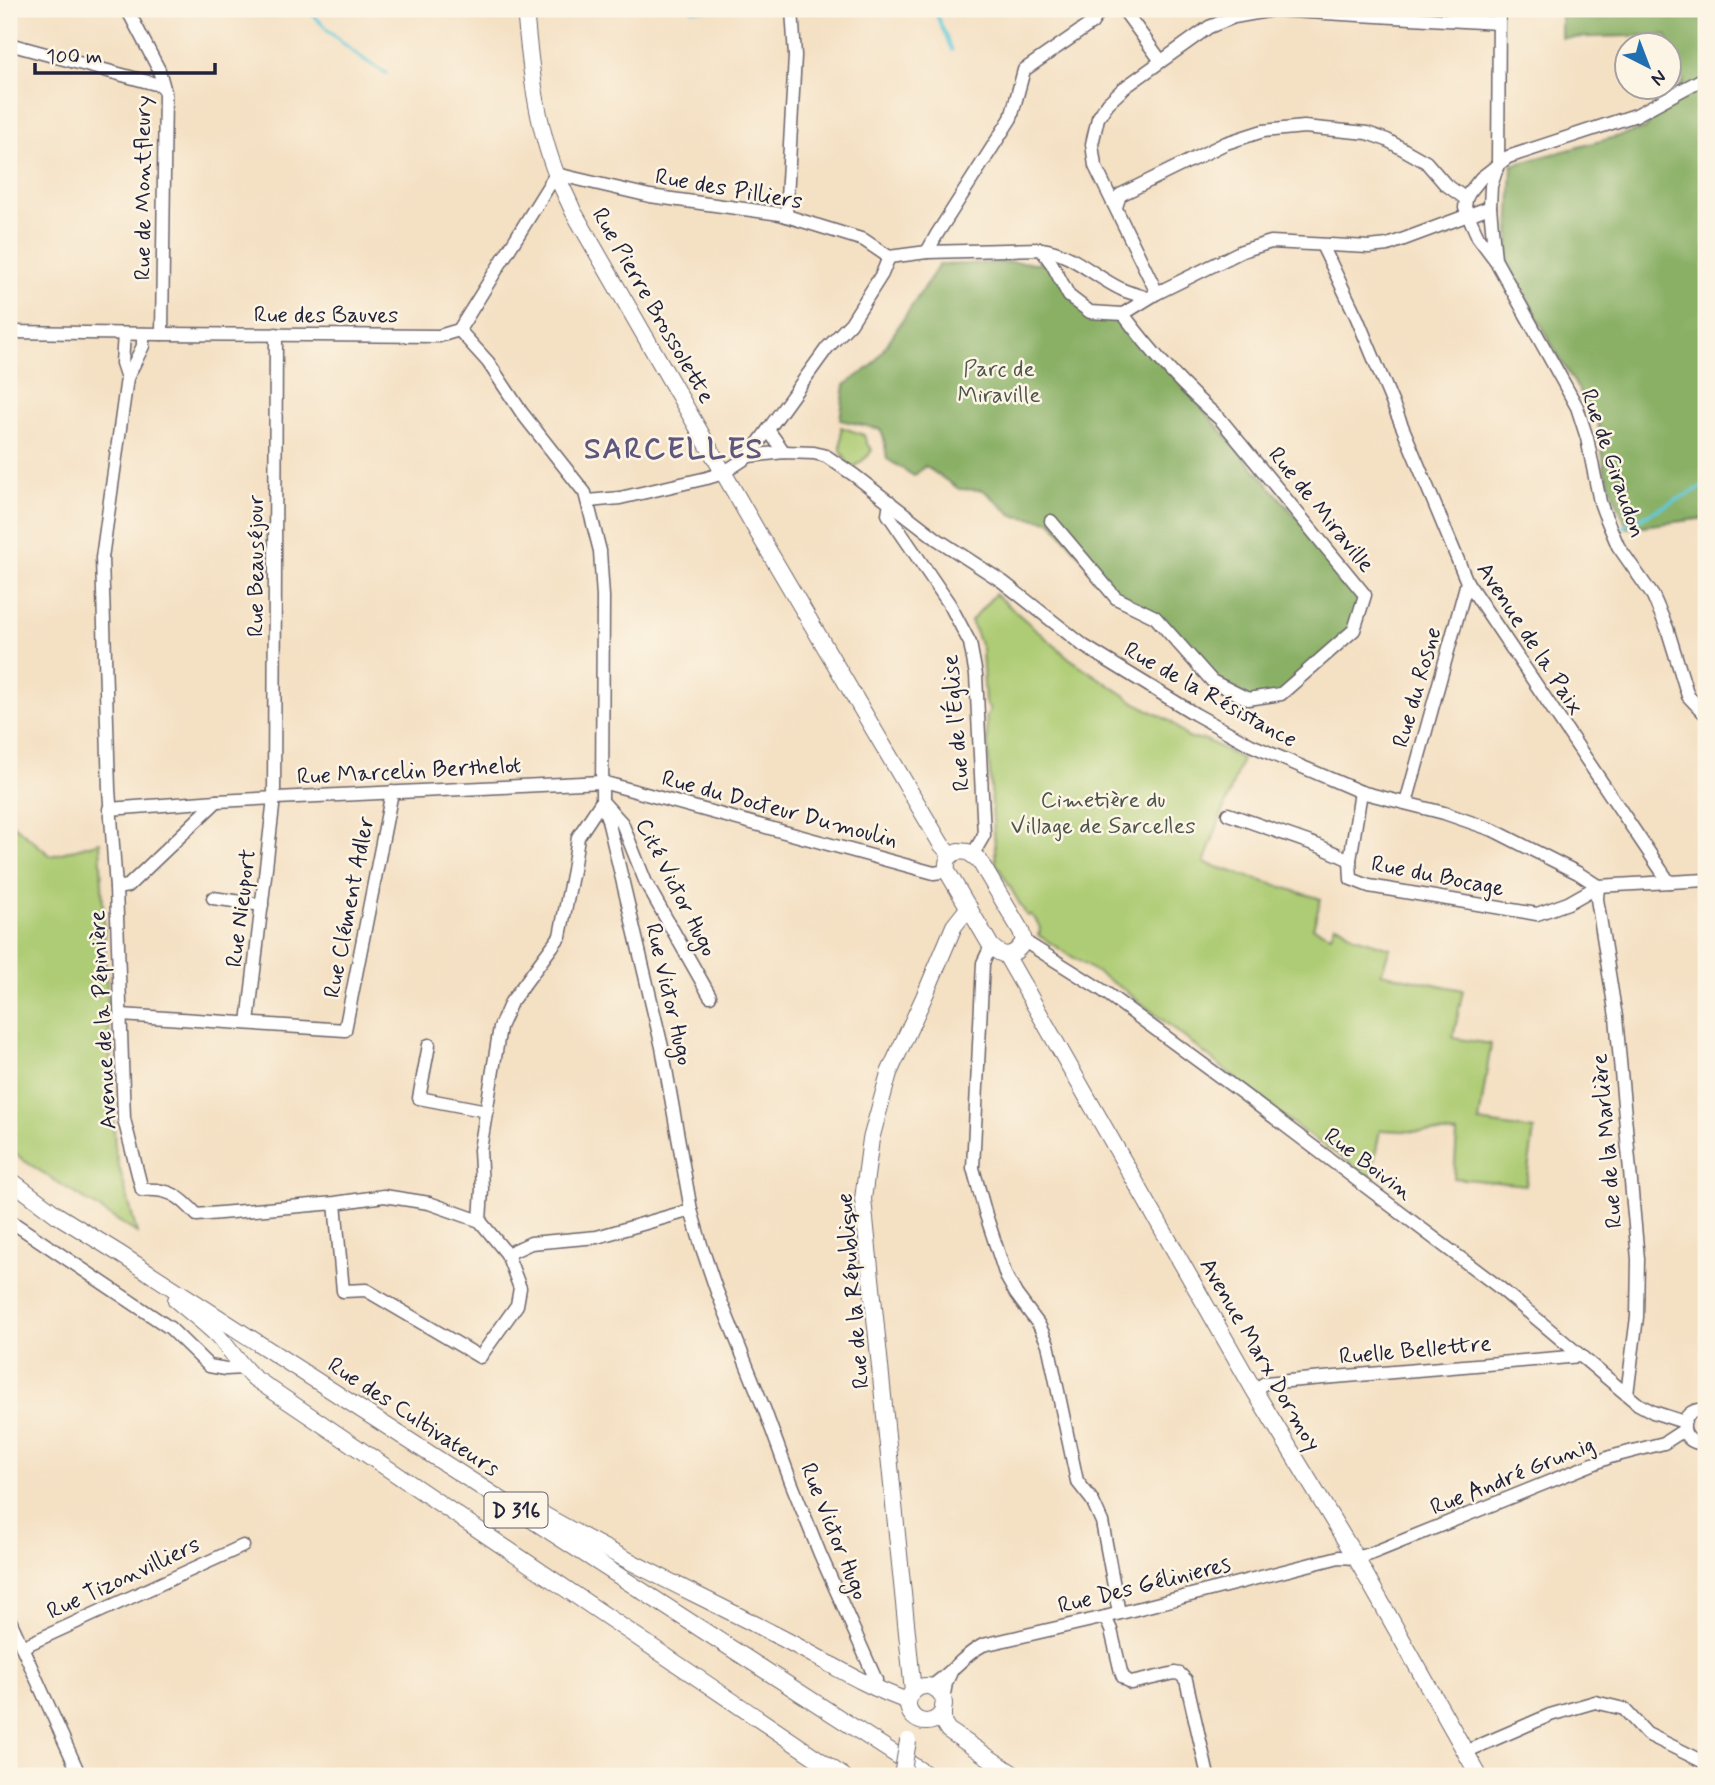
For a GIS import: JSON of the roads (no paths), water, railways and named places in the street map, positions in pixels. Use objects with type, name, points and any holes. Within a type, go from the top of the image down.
[{"type":"main road","name":"Rue Pierre Brossolette","points":[[525,9],[536,95],[545,139],[556,174],[573,211],[940,844],[968,908]]},
{"type":"main road","points":[[949,863],[958,851],[973,854],[1021,931],[1024,941],[1019,949],[1012,954],[998,951]]},
{"type":"main road","name":"Avenue Marx Dormoy","points":[[968,908],[998,951],[1254,1390],[1356,1558],[1479,1776]]},
{"type":"main road","name":"Rue de la République","points":[[917,1696],[912,1672],[863,1199],[872,1139],[889,1073],[954,926],[968,908]]},
{"type":"main road","name":"Rue des Cultivateurs","points":[[9,1166],[64,1208],[100,1241]]},
{"type":"main road","name":"Rue des Cultivateurs","points":[[9,1179],[57,1215],[260,1343],[929,1776]]},
{"type":"main road","points":[[120,1254],[206,1324],[254,1378],[843,1776]]},
{"type":"main road","points":[[260,1343],[498,1489],[646,1570],[777,1635],[887,1694],[917,1696],[938,1691],[943,1703],[943,1722],[948,1730],[1016,1776]]},
{"type":"main road","points":[[917,1696],[915,1718],[926,1721]]},
{"type":"main road","points":[[902,1776],[917,1696]]},
{"type":"main road","points":[[908,1741],[926,1721],[937,1717],[943,1703]]},
{"type":"street","name":"Rue de Montfleury","points":[[127,9],[159,70],[165,92],[162,334]]},
{"type":"street","points":[[786,216],[795,56],[792,9]]},
{"type":"street","points":[[927,252],[1011,118],[1024,70],[1092,23],[1101,9]]},
{"type":"street","points":[[1124,9],[1161,61]]},
{"type":"street","name":"Rue de Giraudon","points":[[1496,261],[1490,206],[1491,186],[1497,165],[1499,9]]},
{"type":"street","points":[[1152,295],[1116,206],[1095,166],[1092,144],[1098,118],[1108,103],[1124,88],[1209,27],[1234,16],[1273,10],[1499,23]]},
{"type":"street","points":[[9,44],[163,86]]},
{"type":"street","points":[[1468,215],[1465,208],[1466,199],[1481,178],[1508,157],[1636,115],[1706,77]]},
{"type":"street","points":[[1116,206],[1120,195],[1226,143],[1264,131],[1304,127],[1367,133],[1387,140],[1426,162],[1445,184],[1466,199]]},
{"type":"street","points":[[459,330],[556,174]]},
{"type":"street","name":"Rue des Pilliers","points":[[556,174],[650,196],[786,216],[864,240],[889,257]]},
{"type":"street","points":[[1475,186],[1491,186]]},
{"type":"street","points":[[1041,249],[1069,296],[1090,312],[1123,314],[1152,295],[1242,251],[1271,242],[1322,246],[1388,245],[1490,206]]},
{"type":"street","name":"Rue de Giraudon","points":[[1468,215],[1478,237],[1496,261],[1577,407],[1587,438],[1600,502],[1618,547],[1653,596],[1667,628],[1688,696],[1706,715]]},
{"type":"street","name":"Avenue de la Paix","points":[[1322,246],[1357,318],[1467,582],[1669,882]]},
{"type":"street","points":[[749,456],[827,348],[851,323],[882,274],[889,257],[927,252],[1055,250],[1120,289],[1152,295]]},
{"type":"street","name":"Rue de Miraville","points":[[1051,521],[1116,598],[1155,617],[1212,681],[1248,699],[1281,694],[1354,629],[1364,595],[1221,420],[1160,361],[1123,314]]},
{"type":"street","name":"Rue des Bauves","points":[[9,332],[439,336],[459,330]]},
{"type":"street","name":"Rue Victor Hugo","points":[[459,330],[488,362],[522,413],[585,493],[588,501],[600,551],[603,597],[602,801],[662,1047],[691,1210],[716,1289],[791,1482],[876,1680]]},
{"type":"street","points":[[124,334],[122,363],[127,378]]},
{"type":"street","points":[[127,378],[143,346],[143,334]]},
{"type":"street","name":"Rue Beauséjour","points":[[274,798],[276,334]]},
{"type":"street","name":"Avenue de la Pépinière","points":[[127,378],[103,558],[109,809],[116,888],[124,1119],[142,1190],[170,1192],[183,1199],[197,1215],[384,1196],[429,1203],[480,1222],[507,1254],[520,1287],[517,1305],[480,1357],[366,1290],[343,1291],[335,1203]]},
{"type":"street","points":[[768,430],[784,452]]},
{"type":"street","name":"Rue de l'Église","points":[[588,501],[620,498],[667,488],[723,472],[749,456],[784,452],[827,456],[889,508],[950,605],[970,643],[976,675],[984,835],[973,854]]},
{"type":"street","name":"Rue de la Résistance","points":[[889,508],[1003,582],[1084,646],[1251,745],[1361,792],[1444,813],[1493,831],[1578,873],[1598,886]]},
{"type":"street","name":"Rue du Rosne","points":[[1406,803],[1467,582]]},
{"type":"street","name":"Rue Marcelin Berthelot","points":[[109,809],[217,800],[602,782]]},
{"type":"street","name":"Rue du Docteur Dumoulin","points":[[602,782],[934,873],[949,863]]},
{"type":"street","name":"Rue Clément Adler","points":[[248,1023],[345,1030],[392,792]]},
{"type":"street","name":"Rue du Bocage","points":[[1361,792],[1350,860],[1352,879],[1369,887],[1537,914],[1568,903],[1598,886]]},
{"type":"street","name":"Rue Nieuport","points":[[248,1023],[274,798]]},
{"type":"street","points":[[116,888],[128,886],[217,800]]},
{"type":"street","points":[[480,1222],[480,1150],[500,1027],[511,1002],[560,936],[578,837],[602,801]]},
{"type":"street","name":"Cité Victor Hugo","points":[[602,801],[622,823],[646,883],[710,996]]},
{"type":"street","points":[[1228,814],[1319,846],[1350,860]]},
{"type":"street","points":[[1598,886],[1706,880]]},
{"type":"street","name":"Rue de la Marlière","points":[[1598,886],[1597,899],[1616,1017],[1638,1258],[1637,1317],[1627,1394]]},
{"type":"street","points":[[213,898],[262,905]]},
{"type":"street","name":"Rue Boivin","points":[[1024,941],[1102,990],[1238,1090],[1500,1288],[1638,1404],[1684,1426],[1690,1440],[1699,1444],[1706,1443]]},
{"type":"street","points":[[998,951],[983,964],[973,1168],[1006,1276],[1039,1325],[1048,1344],[1077,1481],[1092,1500],[1102,1522],[1119,1613]]},
{"type":"street","points":[[121,1015],[248,1023]]},
{"type":"street","points":[[429,1045],[419,1098],[487,1111]]},
{"type":"street","points":[[507,1254],[531,1243],[597,1237],[691,1210]]},
{"type":"street","points":[[9,1220],[170,1328],[209,1366],[243,1368]]},
{"type":"street","name":"Ruelle Bellettre","points":[[1254,1390],[1265,1383],[1581,1356]]},
{"type":"street","name":"Rue André Grunig","points":[[1356,1558],[1611,1457],[1664,1443],[1684,1426],[1691,1412],[1696,1409],[1706,1410]]},
{"type":"street","name":"Rue Tizonvilliers","points":[[22,1647],[243,1546]]},
{"type":"street","name":"Rue Des Gélinieres","points":[[917,1696],[951,1672],[973,1650],[983,1645],[1339,1557],[1356,1558]]},
{"type":"street","points":[[1105,1617],[1126,1681],[1131,1683],[1175,1673],[1186,1680],[1208,1776]]},
{"type":"street","points":[[9,1618],[80,1776]]},
{"type":"street","points":[[943,1703],[951,1672]]},
{"type":"street","points":[[1465,1752],[1550,1716],[1595,1702],[1624,1709],[1647,1734],[1706,1763]]},
{"type":"waterway","points":[[308,9],[344,44],[386,73]]},
{"type":"waterway","points":[[691,9],[727,9]]},
{"type":"waterway","points":[[934,9],[952,50]]},
{"type":"waterway","points":[[1623,527],[1706,485]]},
{"type":"district","name":"SARCELLES","points":[[674,448]]},
{"type":"park label","name":"Parc de Miraville","points":[[999,381]]},
{"type":"park label","name":"Cimetière du Village de Sarcelles","points":[[1103,812]]}]
